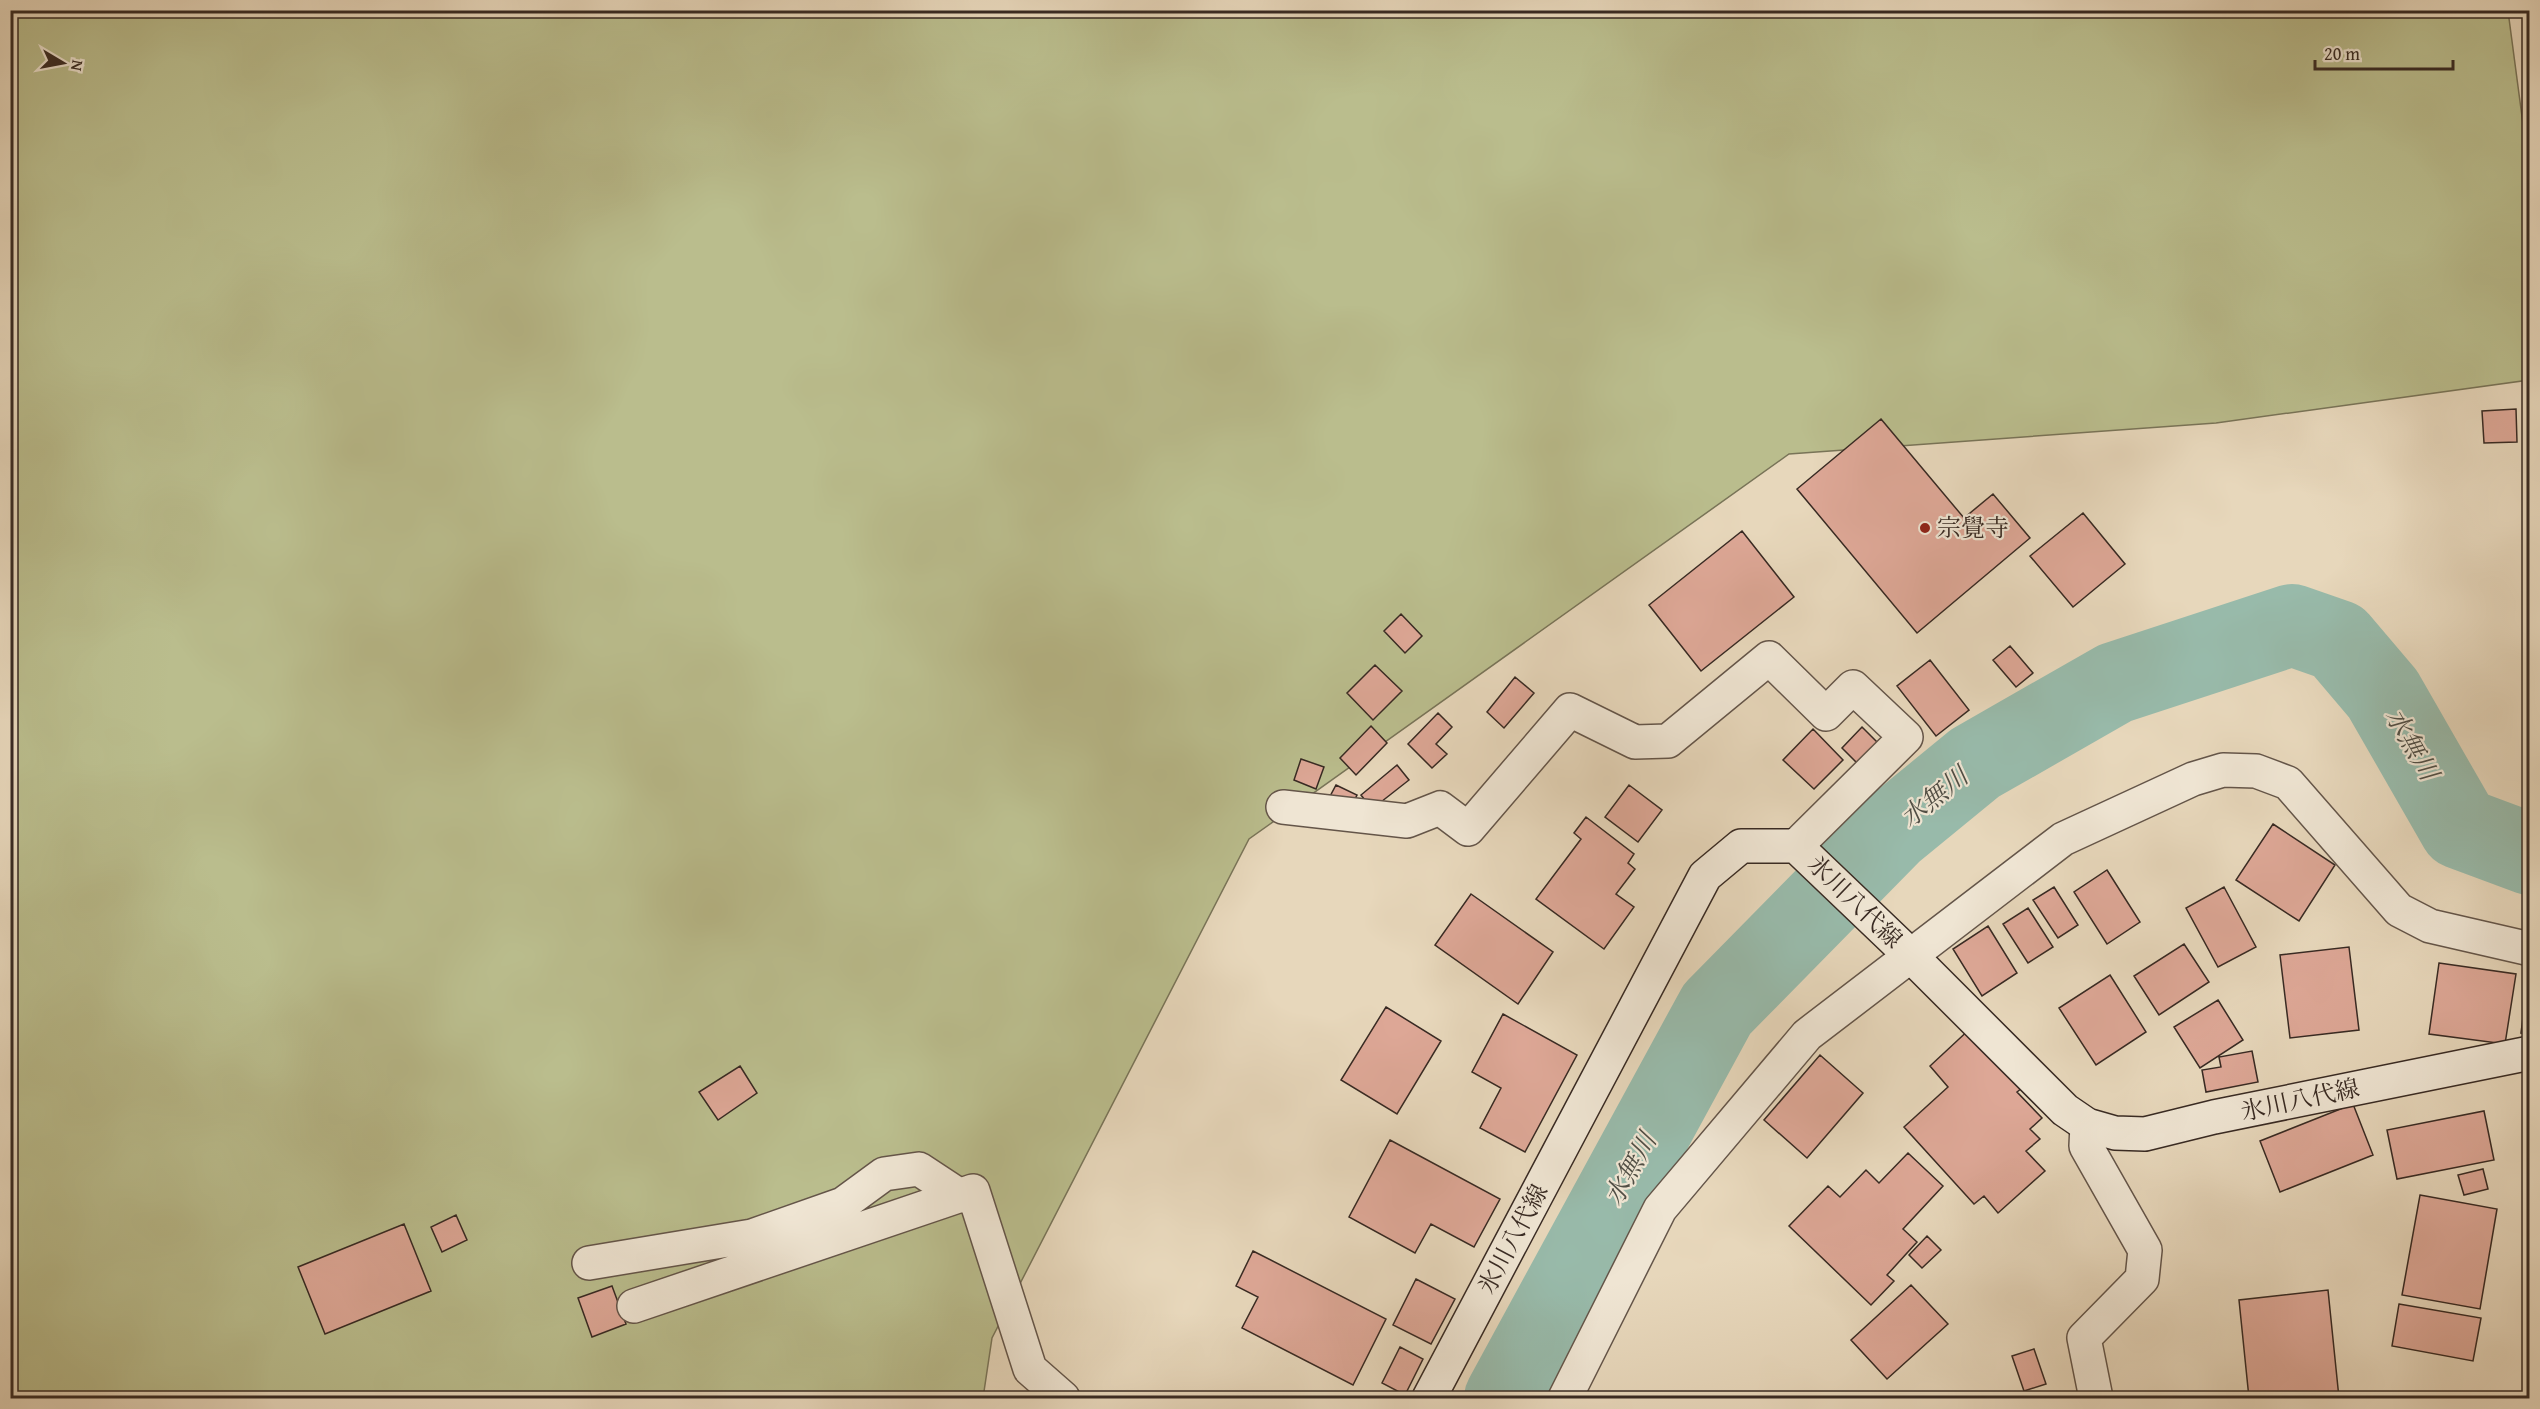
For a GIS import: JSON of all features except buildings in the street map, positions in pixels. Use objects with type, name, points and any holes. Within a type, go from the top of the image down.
[{"type":"street","points":[[1283,807],[1407,821],[1440,808],[1468,829],[1570,710],[1635,741],[1668,741],[1769,658],[1826,714],[1853,687],[1906,737],[1805,853]]},
{"type":"street","points":[[1564,1398],[1660,1209],[1807,1035],[1906,951],[2063,839],[2193,779],[2223,770],[2256,771],[2288,783],[2399,910],[2430,926],[2529,949]]},
{"type":"street","name":"氷川八代線","points":[[1429,1398],[1705,876],[1741,846],[1805,853],[2065,1110],[2087,1125],[2115,1133],[2145,1134],[2214,1117],[2529,1053]]},
{"type":"street","points":[[2087,1125],[2086,1146],[2145,1250],[2142,1279],[2084,1338],[2096,1398]]},
{"type":"street","points":[[589,1263],[752,1236],[843,1204],[884,1174],[919,1169],[960,1196]]},
{"type":"street","points":[[634,1306],[973,1191],[1030,1369],[1063,1398]]},
{"type":"green space","points":[[10,11],[2508,11],[2530,177],[2529,380],[2216,423],[1789,454],[1249,839],[992,1338],[983,1398],[11,1398]]},
{"type":"waterway","name":"水無川","points":[[1505,1398],[1717,1009],[1892,831],[1975,763],[2115,683],[2292,625],[2338,641],[2383,694],[2460,828],[2530,854]]},
{"type":"place","name":"宗覺寺","points":[[1925,528]]}]
